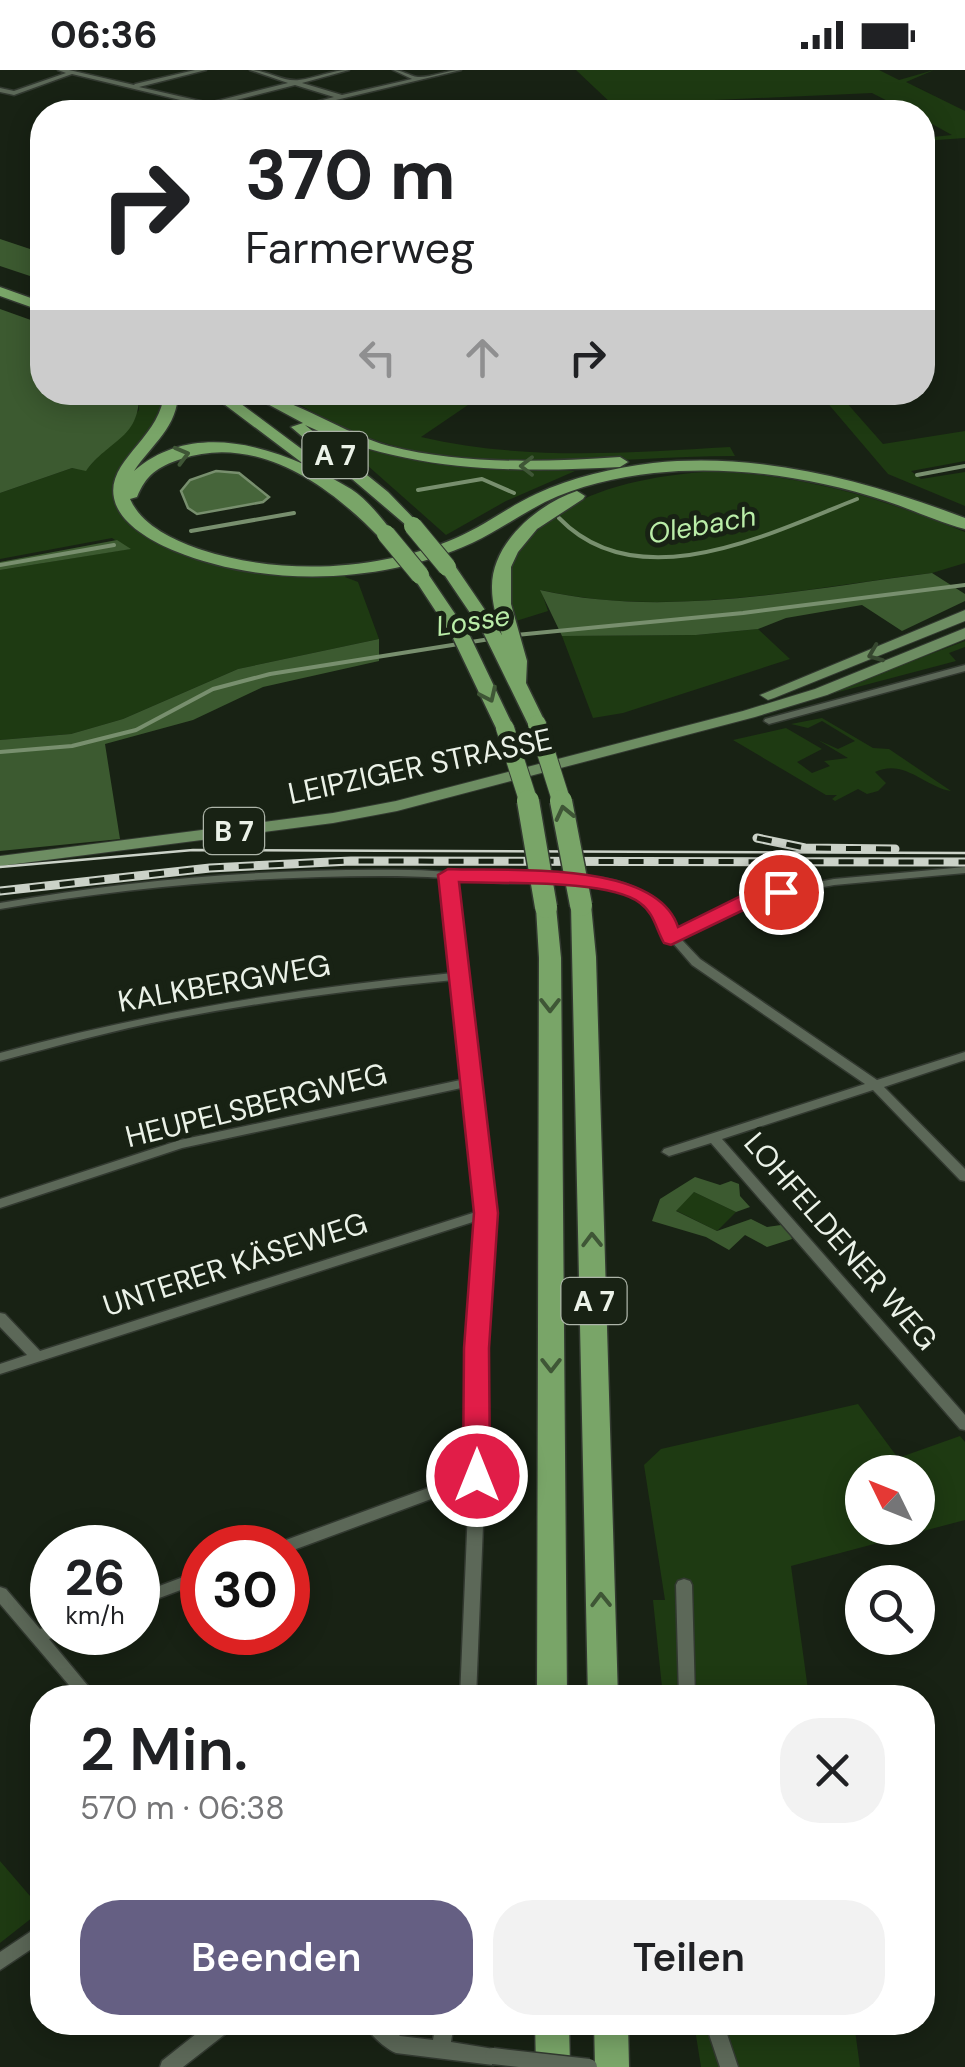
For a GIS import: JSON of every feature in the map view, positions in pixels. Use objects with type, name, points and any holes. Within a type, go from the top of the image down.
[{"type":"highway","points":[[0,277],[30,288]]},
{"type":"highway","points":[[0,291],[30,302]]},
{"type":"highway","points":[[172,405],[166,422],[123,473],[122,501],[139,523],[169,542],[210,557],[260,566],[332,569],[404,560],[464,540],[543,497],[575,485],[695,462]]},
{"type":"highway","name":"A 7","points":[[233,405],[298,452],[356,503],[420,574],[474,662],[504,728],[536,831],[550,958],[552,1685]]},
{"type":"highway","name":"A 7","points":[[268,405],[324,445],[412,526],[447,566],[514,662],[560,795],[581,905],[586,958],[603,1685]]},
{"type":"highway","points":[[279,405],[364,443],[455,462],[536,466],[764,460],[837,471],[965,513]]},
{"type":"highway","points":[[356,503],[294,462],[262,450],[236,448],[193,451],[157,463],[140,474],[130,492],[134,507],[146,521],[187,545],[246,560],[332,565],[384,560],[432,548],[570,482],[626,468],[695,462],[834,480],[907,501],[965,524]]},
{"type":"highway","points":[[514,662],[500,581],[505,556],[520,536],[539,519],[580,494],[695,462]]},
{"type":"highway","points":[[552,2035],[552,2067]]},
{"type":"highway","points":[[611,2035],[612,2067]]},
{"type":"main road","name":"LEIPZIGER STRASSE","points":[[670,733],[965,615]]},
{"type":"main road","name":"LEIPZIGER STRASSE","points":[[0,860],[349,815],[484,785],[821,692],[965,632]]},
{"type":"street","points":[[60,70],[197,100]]},
{"type":"street","points":[[0,90],[14,93],[84,70]]},
{"type":"street","points":[[134,86],[203,70]]},
{"type":"street","points":[[253,70],[342,98]]},
{"type":"street","points":[[223,100],[346,70]]},
{"type":"street","points":[[396,70],[418,79]]},
{"type":"street","points":[[333,100],[458,70]]},
{"type":"street","points":[[769,721],[965,668]]},
{"type":"street","points":[[671,939],[754,897],[834,882],[965,870]]},
{"type":"street","points":[[0,906],[150,885],[268,876],[409,873],[613,883],[647,898],[664,917],[671,939],[696,962],[875,1085],[965,1176]]},
{"type":"street","points":[[448,875],[486,1213],[476,1348],[477,1476],[469,1685]]},
{"type":"street","name":"KALKBERGWEG","points":[[0,1058],[186,1010],[328,988],[459,976]]},
{"type":"street","points":[[669,1152],[965,1056]]},
{"type":"street","name":"HEUPELSBERGWEG","points":[[0,1204],[180,1144],[470,1082]]},
{"type":"street","name":"LOHFELDENER WEG","points":[[715,1138],[965,1425]]},
{"type":"street","name":"UNTERER KÄSEWEG","points":[[0,1369],[486,1213]]},
{"type":"street","points":[[0,1318],[38,1357]]},
{"type":"street","points":[[310,1537],[477,1476]]},
{"type":"street","points":[[684,1585],[686,1685]]},
{"type":"street","points":[[0,1593],[30,1620]]},
{"type":"street","points":[[60,1655],[81,1685]]},
{"type":"street","points":[[0,1962],[30,1941]]},
{"type":"street","points":[[169,2067],[210,2035]]},
{"type":"street","points":[[386,2035],[396,2044],[589,2067]]},
{"type":"street","points":[[442,2050],[444,2035]]},
{"type":"street","points":[[718,2035],[729,2067]]},
{"type":"shaded area","points":[[576,70],[879,70],[899,80],[934,70],[906,82],[965,111],[965,138],[935,140],[935,137],[952,135],[935,126],[935,100],[886,100],[872,93],[608,100]]},
{"type":"shaded area","points":[[0,239],[30,249],[30,276],[0,266]]},
{"type":"shaded area","points":[[0,309],[30,320],[30,405],[138,405],[129,429],[86,471],[72,468],[0,493]]},
{"type":"shaded area","points":[[139,405],[163,405],[160,422],[118,472],[132,523],[225,562],[349,570],[345,577],[358,582],[379,639],[238,669],[123,719],[71,734],[0,740],[0,570],[129,549],[112,538],[0,559],[0,493],[72,468],[86,470],[139,410]]},
{"type":"shaded area","points":[[300,405],[468,405],[421,437],[498,450],[614,453],[730,447],[735,456],[493,461],[399,447],[325,419]]},
{"type":"shaded area","points":[[829,405],[849,405],[883,444],[965,431],[965,461],[911,471],[921,479],[965,472],[965,506],[888,474]]},
{"type":"shaded area","points":[[341,442],[433,464],[575,471],[506,501],[446,535]]},
{"type":"shaded area","points":[[216,471],[239,473],[269,497],[263,502],[197,514],[188,508],[181,491],[190,480]]},
{"type":"shaded area","points":[[716,471],[813,484],[933,520],[965,532],[965,563],[932,573],[736,598],[638,602],[541,590],[548,611],[516,621],[508,588],[509,568],[540,528],[561,512],[609,489]]},
{"type":"shaded area","points":[[117,540],[131,549],[0,570],[0,562]]},
{"type":"shaded area","points":[[932,573],[965,594],[965,601],[902,631],[862,605],[786,618],[758,629],[696,635],[562,636],[540,590],[588,598],[686,602]]},
{"type":"shaded area","points":[[758,629],[790,659],[623,713],[593,718],[562,636],[696,635]]},
{"type":"shaded area","points":[[379,639],[379,661],[263,687],[193,720],[105,744],[120,839],[0,851],[0,740],[71,734],[123,719],[238,669]]},
{"type":"shaded area","points":[[965,641],[965,647],[949,653],[956,661],[808,700]]},
{"type":"shaded area","points":[[822,718],[873,748],[889,749],[951,791],[895,768],[875,772],[886,783],[878,791],[867,794],[858,789],[835,801],[832,799],[837,795],[826,795],[733,740],[786,728],[822,749],[797,762],[812,773],[830,766],[824,761],[848,758],[818,740],[838,749],[855,741],[822,721],[808,728],[791,724]]},
{"type":"shaded area","points":[[695,1177],[720,1185],[731,1181],[739,1184],[740,1196],[750,1207],[736,1212],[694,1192],[676,1211],[717,1231],[751,1219],[767,1227],[781,1225],[789,1229],[792,1239],[767,1247],[745,1235],[729,1250],[706,1237],[652,1221],[660,1199]]},
{"type":"shaded area","points":[[694,1192],[736,1212],[717,1231],[675,1210]]},
{"type":"shaded area","points":[[858,1404],[896,1455],[845,1455],[845,1545],[870,1545],[791,1566],[807,1685],[662,1685],[653,1600],[665,1600],[644,1465],[661,1449]]},
{"type":"shaded area","points":[[960,1436],[965,1442],[965,1520],[935,1528],[935,1455],[906,1455]]},
{"type":"shaded area","points":[[0,1861],[30,1896],[30,1919],[0,1943]]},
{"type":"shaded area","points":[[696,2035],[856,2035],[860,2067],[701,2067]]},
{"type":"waterway","name":"Olebach","points":[[917,475],[965,466]]},
{"type":"waterway","name":"Olebach","points":[[418,490],[482,479],[514,493]]},
{"type":"waterway","name":"Olebach","points":[[559,518],[591,542],[627,555],[665,557],[745,542],[857,499]]},
{"type":"waterway","name":"Olebach","points":[[191,531],[294,513]]},
{"type":"waterway","name":"Olebach","points":[[0,565],[114,545]]},
{"type":"waterway","name":"Losse","points":[[516,635],[743,613],[965,585]]},
{"type":"waterway","name":"Losse","points":[[0,752],[72,746],[136,730],[213,689],[270,674],[490,639]]},
{"type":"tram line","points":[[0,867],[193,850],[965,853]]},
{"type":"railway","points":[[757,838],[805,848],[895,849]]},
{"type":"railway","points":[[0,891],[210,868],[351,861],[965,862]]},
{"type":"route","points":[[477,1476],[476,1348],[486,1213],[448,875],[613,883],[629,888],[658,908],[671,939],[754,897],[781,892]]}]
